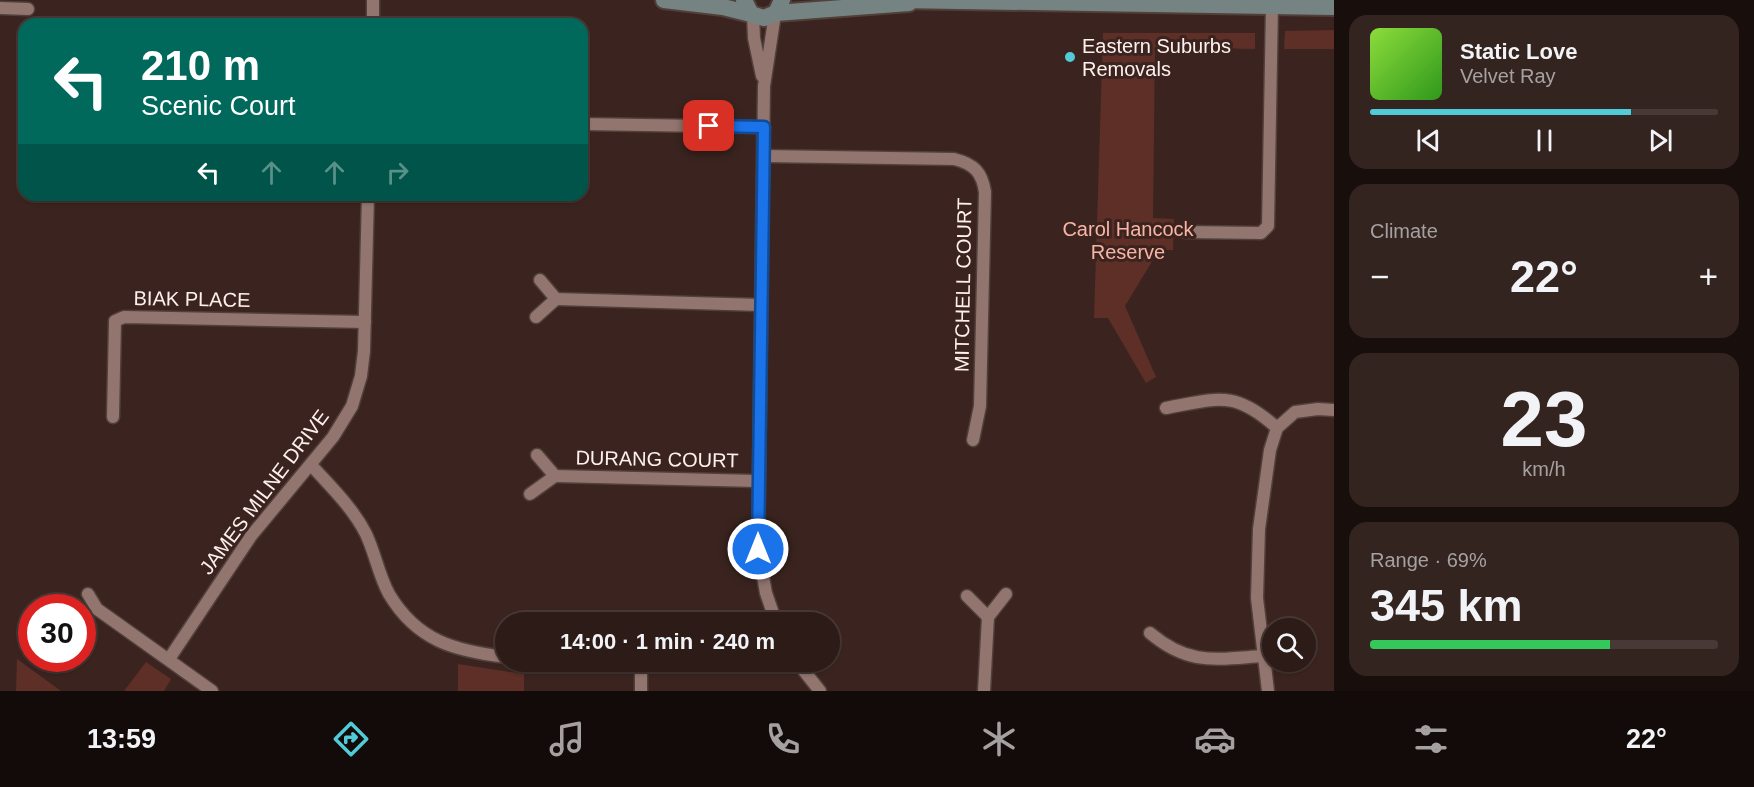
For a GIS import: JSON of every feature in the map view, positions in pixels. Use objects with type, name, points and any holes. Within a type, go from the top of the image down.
[{"type":"main road","points":[[664,0],[749,10],[764,18],[777,9],[931,2],[1334,7]]},
{"type":"main road","points":[[900,0],[931,2]]},
{"type":"street","points":[[373,0],[373,18]]},
{"type":"street","points":[[1185,232],[1261,233],[1268,226],[1272,5]]},
{"type":"street","points":[[0,8],[28,9]]},
{"type":"street","points":[[772,612],[766,594],[758,549],[757,481],[764,86],[777,9]]},
{"type":"street","points":[[749,10],[764,86]]},
{"type":"street","points":[[588,124],[764,127]]},
{"type":"street","name":"MITCHELL COURT","points":[[764,156],[954,159],[966,162],[980,172],[985,192],[981,382],[980,406],[973,440]]},
{"type":"street","name":"JAMES MILNE DRIVE","points":[[169,659],[251,536],[312,466],[352,406],[361,376],[365,322],[368,201]]},
{"type":"street","points":[[540,280],[556,299]]},
{"type":"street","points":[[536,317],[556,299],[761,305]]},
{"type":"street","name":"BIAK PLACE","points":[[113,417],[115,321],[124,317],[365,322]]},
{"type":"street","points":[[1166,408],[1218,399],[1230,400],[1246,404],[1277,429]]},
{"type":"street","points":[[1262,646],[1257,598],[1259,529],[1269,450],[1277,429],[1295,412],[1318,409],[1334,411]]},
{"type":"street","name":"DURANG COURT","points":[[537,455],[555,477]]},
{"type":"street","points":[[312,466],[351,510],[366,534],[388,593],[404,614],[424,632],[448,647],[495,655]]},
{"type":"street","name":"DURANG COURT","points":[[530,494],[555,477],[757,481]]},
{"type":"street","points":[[984,691],[988,617],[1006,594]]},
{"type":"street","points":[[968,597],[988,617]]},
{"type":"street","points":[[96,607],[212,691]]},
{"type":"street","points":[[1150,633],[1169,649],[1187,656],[1219,659],[1262,656]]},
{"type":"street","points":[[641,672],[641,691]]},
{"type":"street","points":[[805,672],[820,691]]},
{"type":"street","points":[[1265,672],[1268,691]]},
{"type":"green space","points":[[1334,30],[1334,49],[1284,49],[1285,31]]},
{"type":"green space","name":"Carol Hancock Reserve","points":[[1103,33],[1255,33],[1255,49],[1155,47],[1153,218],[1174,219],[1173,250],[1159,250],[1125,306],[1156,377],[1146,383],[1108,318],[1094,318]]},
{"type":"green space","points":[[17,659],[18,672],[35,672],[61,691],[16,691]]},
{"type":"green space","points":[[146,662],[171,679],[164,691],[124,691]]},
{"type":"green space","points":[[458,664],[495,670],[495,672],[524,674],[524,691],[458,691]]},
{"type":"place","name":"Eastern Suburbs Removals","points":[[1070,57]]},
{"type":"route","points":[[709,126],[764,127],[757,481],[758,549]]}]
